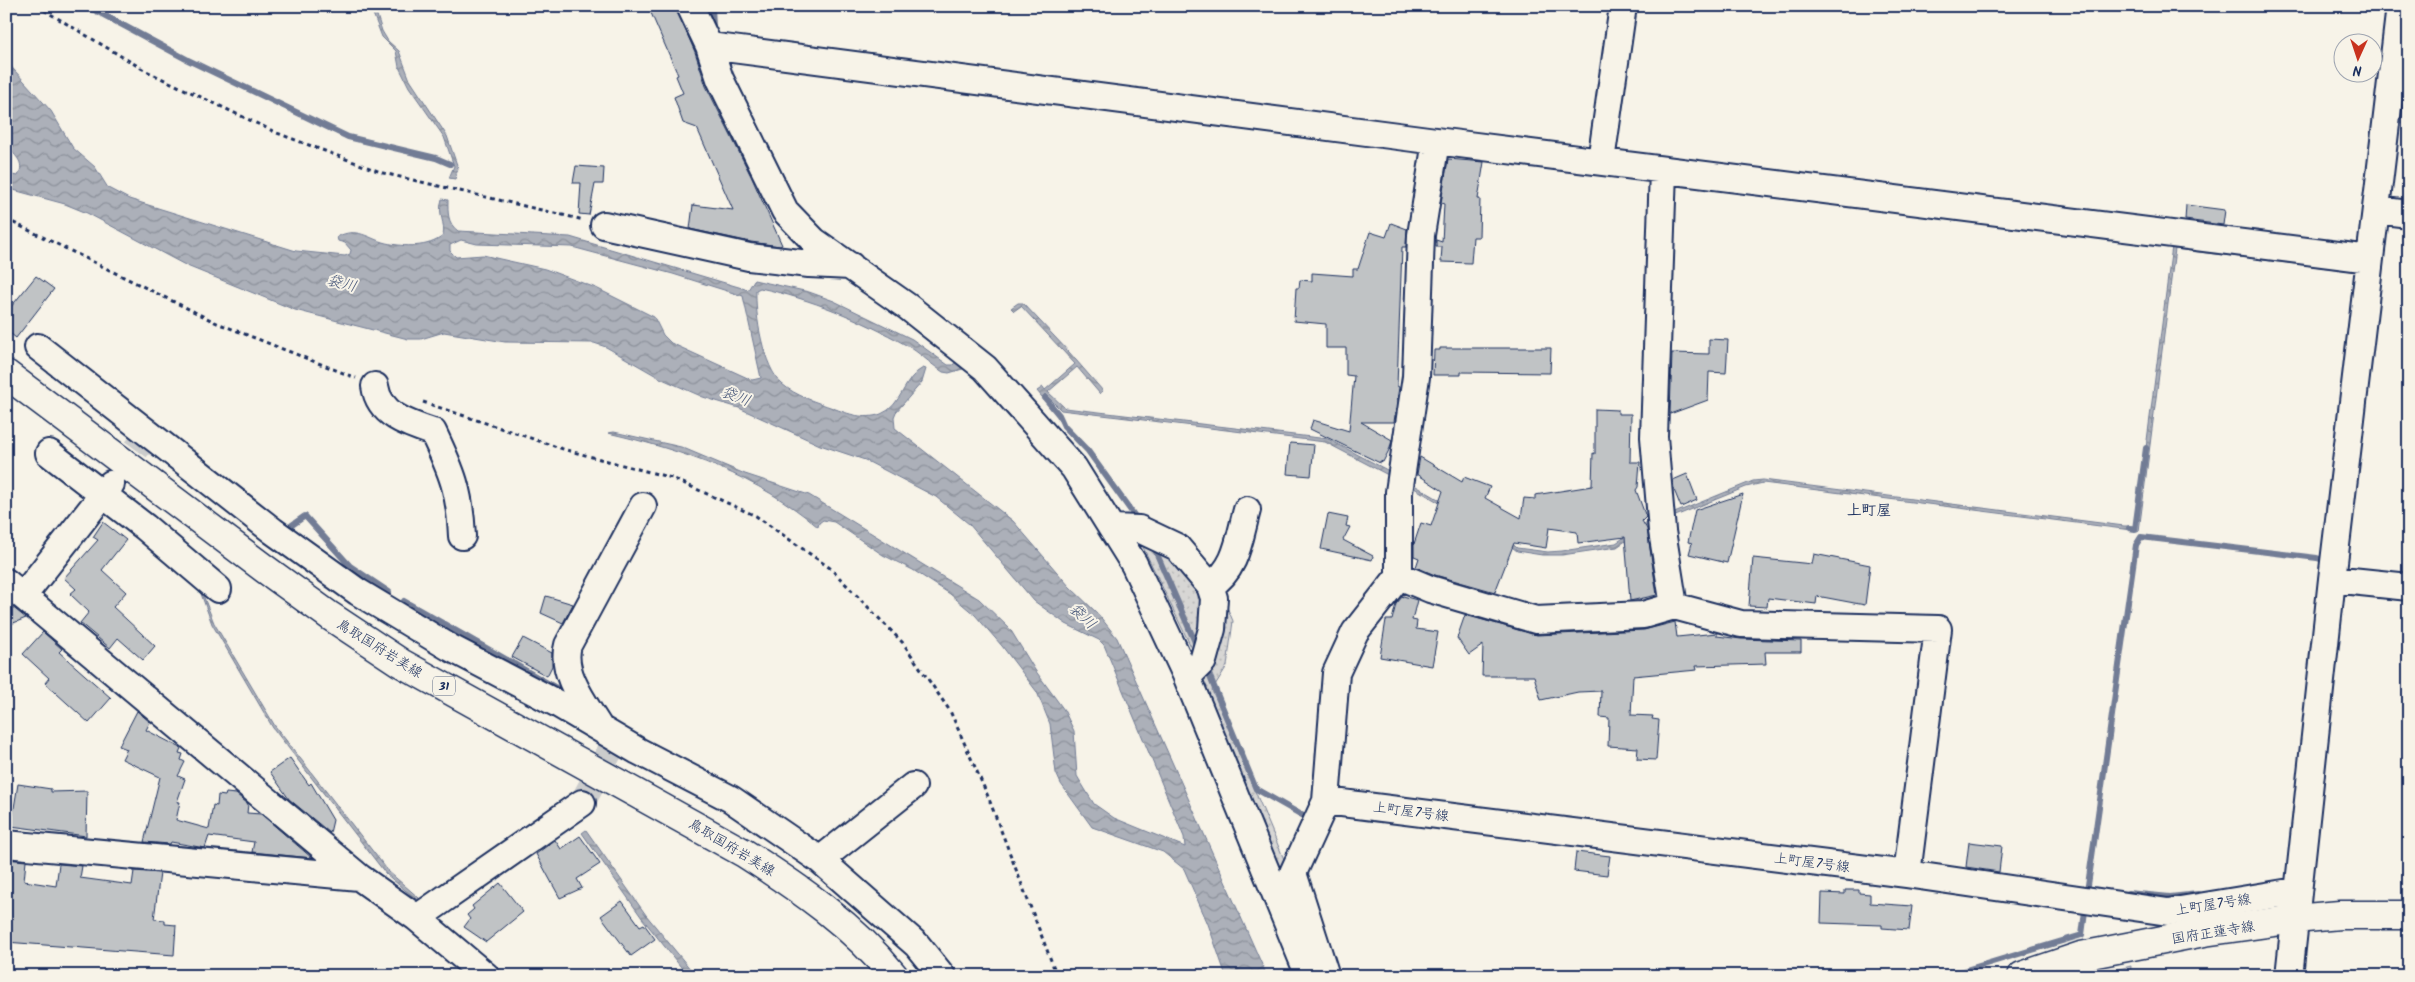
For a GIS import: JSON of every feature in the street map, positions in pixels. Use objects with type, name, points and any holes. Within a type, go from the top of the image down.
[{"type":"main road","name":"鳥取国府岩美線","points":[[6,374],[330,616],[402,663],[744,853],[798,888],[846,926],[894,976]]},
{"type":"main road","name":"国府正蓮寺線","points":[[2022,976],[2081,956],[2204,932],[2294,919],[2340,915],[2409,916]]},
{"type":"street","points":[[1601,161],[1623,6]]},
{"type":"street","points":[[2289,976],[2332,579],[2400,6]]},
{"type":"street","points":[[694,10],[720,79],[785,211],[814,241],[908,307],[985,368],[1074,468],[1134,564],[1187,677],[1309,976]]},
{"type":"street","points":[[709,46],[1436,141],[2370,259]]},
{"type":"street","points":[[1326,976],[1293,873],[1326,801],[1336,673],[1355,632],[1399,576],[1399,492],[1416,377],[1421,235],[1436,141]]},
{"type":"street","points":[[1663,170],[1654,437],[1662,524],[1674,606]]},
{"type":"street","points":[[2376,210],[2409,214]]},
{"type":"street","points":[[604,225],[749,258],[852,266]]},
{"type":"street","points":[[38,347],[144,439],[358,592],[449,646],[600,728],[638,751],[732,799],[820,860],[917,945],[942,976]]},
{"type":"street","points":[[375,386],[376,398],[386,409],[404,423],[433,432],[455,480],[461,514],[462,536]]},
{"type":"street","points":[[48,453],[107,489],[218,588]]},
{"type":"street","points":[[107,489],[15,589],[358,877],[417,918],[486,976]]},
{"type":"street","points":[[600,728],[567,668],[565,656],[568,645],[643,506]]},
{"type":"street","points":[[1210,586],[1222,578],[1233,561],[1248,510]]},
{"type":"street","points":[[1112,528],[1139,529],[1176,546],[1210,586],[1214,598],[1212,629],[1203,661],[1187,677]]},
{"type":"street","points":[[1399,576],[1430,589],[1536,620],[1643,615],[1674,606],[1741,624],[1938,629],[1907,874]]},
{"type":"street","points":[[2332,579],[2409,587]]},
{"type":"street","points":[[820,860],[913,786]]},
{"type":"street","name":"上町屋7号線","points":[[1326,801],[1907,874],[2168,912],[2297,891]]},
{"type":"street","points":[[417,918],[582,803]]},
{"type":"street","points":[[6,844],[358,877]]},
{"type":"path","points":[[36,6],[146,72],[278,133],[383,173],[604,225]]},
{"type":"path","points":[[6,219],[217,323],[375,386]]},
{"type":"path","points":[[420,401],[566,450],[672,478],[756,516],[830,568],[903,643],[950,711],[987,794],[1056,976]]},
{"type":"shaded area","points":[[1141,543],[1168,546],[1204,588],[1197,659]]},
{"type":"shaded area","points":[[1220,591],[1233,621],[1227,666],[1212,690],[1286,864],[1303,934],[1194,681]]},
{"type":"shaded area","points":[[2131,966],[2130,976],[2091,976]]},
{"type":"water","points":[[370,6],[374,6],[382,31],[388,41],[399,51],[410,80],[447,136],[458,168],[455,179],[449,178],[454,166],[444,137],[409,87],[399,67],[396,51],[382,37]]},
{"type":"water","name":"袋川","points":[[6,61],[51,111],[73,148],[95,167],[108,188],[129,199],[296,251],[345,256],[350,254],[351,250],[345,243],[338,241],[337,237],[344,234],[363,234],[386,243],[416,246],[437,240],[443,236],[444,231],[440,210],[442,199],[448,200],[450,221],[458,231],[570,237],[748,290],[754,280],[809,292],[834,301],[912,339],[948,365],[953,365],[958,359],[966,368],[949,373],[943,372],[911,348],[853,318],[798,298],[760,288],[756,290],[759,326],[770,366],[782,384],[800,395],[851,414],[875,416],[894,405],[911,378],[923,368],[926,369],[922,382],[896,412],[894,417],[895,428],[1013,521],[1069,586],[1098,614],[1117,638],[1267,976],[1226,976],[1208,924],[1184,869],[1163,852],[1092,827],[1061,784],[1056,773],[1050,724],[1037,692],[1002,646],[975,615],[950,594],[913,570],[883,555],[834,522],[823,520],[819,523],[818,527],[795,509],[745,480],[692,457],[608,433],[614,432],[681,447],[745,474],[809,495],[979,599],[1010,629],[1035,670],[1064,710],[1074,731],[1077,776],[1094,804],[1114,818],[1185,847],[1184,837],[1104,645],[1099,640],[1066,624],[1034,601],[969,524],[936,497],[865,460],[820,445],[739,408],[703,397],[660,378],[606,347],[594,343],[505,342],[444,332],[421,339],[408,339],[295,310],[187,266],[87,213],[65,204],[6,188],[6,174],[18,176],[21,166],[6,144]],"holes":[[[461,240],[477,244],[572,247],[673,274],[743,296],[761,378],[752,380],[671,343],[663,335],[654,317],[596,288],[545,269],[483,255],[456,257],[450,251],[450,245]]]},
{"type":"water","points":[[2172,246],[2357,268],[2360,272],[2175,249],[2139,531],[1763,483],[1746,487],[1673,517],[1672,514],[1753,481],[1763,480],[2136,526]]},
{"type":"water","points":[[1018,303],[1023,303],[1103,391],[1100,394],[1077,367],[1048,392],[1065,408],[1328,439],[1389,471],[1388,475],[1325,442],[1061,410],[1045,394],[1042,397],[1037,391],[1043,387],[1045,390],[1075,364],[1021,306],[1014,311],[1011,308]]},
{"type":"water","points":[[1409,482],[1507,539],[1517,548],[1548,552],[1616,543],[1647,522],[1648,525],[1617,547],[1562,555],[1542,555],[1517,551],[1503,540],[1409,485]]},
{"type":"water","points":[[104,506],[209,598],[203,595],[214,623],[275,726],[389,872],[419,898],[418,901],[386,874],[273,728],[212,624],[200,591],[101,508]]},
{"type":"water","points":[[586,830],[646,915],[696,976],[688,976],[642,918],[582,833]]},
{"type":"building","points":[[648,6],[675,6],[695,52],[706,86],[751,176],[782,245],[751,242],[690,229],[693,205],[733,210],[697,128],[683,123],[674,97],[683,93],[676,76],[678,75]]},
{"type":"building","points":[[1448,159],[1484,162],[1478,199],[1480,199],[1479,237],[1473,237],[1471,263],[1441,262],[1442,247],[1436,247],[1436,240],[1442,242],[1444,204],[1441,203]]},
{"type":"building","points":[[576,166],[604,168],[603,184],[595,184],[589,215],[579,214],[581,183],[573,183]]},
{"type":"building","points":[[2186,205],[2225,210],[2223,225],[2185,220]]},
{"type":"building","points":[[1391,223],[1407,229],[1406,247],[1402,247],[1397,386],[1399,387],[1394,422],[1361,422],[1392,440],[1383,462],[1380,461],[1380,463],[1310,429],[1313,420],[1349,431],[1354,376],[1346,375],[1346,348],[1326,348],[1326,324],[1294,321],[1296,288],[1299,288],[1300,280],[1312,281],[1312,273],[1353,276],[1353,269],[1358,269],[1370,232],[1386,237]]},
{"type":"building","points":[[36,276],[54,289],[16,338],[6,330],[6,313]]},
{"type":"building","points":[[1709,339],[1728,340],[1726,373],[1709,372],[1708,400],[1670,414],[1672,353],[1709,354]]},
{"type":"building","points":[[1440,348],[1551,348],[1550,373],[1461,372],[1461,375],[1433,375],[1434,350],[1440,350]]},
{"type":"building","points":[[1595,409],[1618,410],[1618,414],[1631,414],[1630,462],[1640,462],[1638,487],[1636,490],[1646,517],[1642,521],[1647,529],[1657,595],[1630,601],[1625,537],[1578,543],[1577,532],[1549,528],[1546,548],[1514,543],[1495,592],[1435,575],[1416,567],[1419,558],[1414,556],[1414,544],[1421,523],[1431,526],[1443,491],[1417,474],[1420,457],[1462,482],[1464,477],[1490,487],[1485,498],[1521,518],[1524,498],[1535,499],[1535,495],[1592,486],[1593,453],[1595,454]]},
{"type":"building","points":[[1290,443],[1314,445],[1311,476],[1287,474]]},
{"type":"building","points":[[1687,474],[1697,500],[1681,507],[1674,490],[1673,480]]},
{"type":"building","points":[[1743,494],[1727,563],[1689,554],[1692,543],[1688,542],[1695,510]]},
{"type":"building","points":[[1328,514],[1348,518],[1346,526],[1350,527],[1343,540],[1373,556],[1372,560],[1321,549]]},
{"type":"building","points":[[103,522],[126,540],[102,570],[126,592],[113,607],[155,646],[143,660],[118,638],[110,648],[80,623],[89,612],[70,594],[76,589],[64,578],[98,540],[93,537]]},
{"type":"building","points":[[1814,554],[1870,565],[1865,605],[1817,596],[1816,604],[1768,598],[1767,607],[1749,606],[1753,558],[1812,564]]},
{"type":"building","points":[[546,596],[573,604],[563,623],[541,613]]},
{"type":"building","points":[[1403,596],[1417,600],[1412,620],[1417,621],[1416,629],[1438,632],[1432,666],[1380,657],[1386,620],[1392,620],[1396,604]]},
{"type":"building","points":[[6,602],[26,618],[6,626]]},
{"type":"building","points":[[1465,615],[1537,635],[1644,630],[1675,622],[1677,637],[1717,633],[1717,636],[1741,639],[1801,641],[1801,652],[1765,652],[1766,664],[1696,666],[1697,670],[1633,676],[1631,715],[1653,716],[1652,719],[1659,720],[1656,760],[1637,759],[1638,748],[1608,746],[1609,718],[1600,717],[1601,691],[1578,692],[1541,700],[1534,676],[1482,676],[1483,645],[1469,655],[1457,638]]},
{"type":"building","points":[[43,632],[62,649],[59,652],[111,698],[89,723],[45,683],[49,678],[23,654]]},
{"type":"building","points":[[523,638],[552,653],[552,666],[547,676],[512,657]]},
{"type":"building","points":[[137,711],[150,722],[146,730],[181,748],[179,753],[183,754],[181,760],[185,762],[178,776],[185,779],[177,802],[180,802],[176,820],[209,829],[213,805],[217,806],[218,795],[225,796],[226,793],[236,794],[248,804],[247,813],[261,814],[312,858],[252,852],[254,842],[209,836],[205,848],[171,842],[170,844],[144,842],[160,777],[122,759],[127,749],[119,746]]},
{"type":"building","points":[[290,758],[309,785],[311,783],[333,820],[330,833],[289,799],[270,772]]},
{"type":"building","points":[[18,784],[51,789],[51,792],[87,791],[86,836],[11,826]]},
{"type":"building","points":[[580,836],[600,864],[577,879],[582,888],[560,898],[536,854],[555,840],[561,849]]},
{"type":"building","points":[[1969,842],[2002,846],[1999,872],[1966,867]]},
{"type":"building","points":[[1576,852],[1610,856],[1607,875],[1574,871]]},
{"type":"building","points":[[6,859],[26,861],[24,881],[56,886],[59,864],[82,866],[80,878],[132,885],[134,871],[160,873],[154,919],[165,920],[165,924],[176,925],[174,955],[6,942]]},
{"type":"building","points":[[500,883],[523,912],[486,942],[464,927],[470,919],[467,915],[474,909],[472,906]]},
{"type":"building","points":[[1845,890],[1859,890],[1859,893],[1870,894],[1870,903],[1912,906],[1909,930],[1882,928],[1882,925],[1821,923],[1822,893],[1845,894]]},
{"type":"building","points":[[622,901],[640,926],[644,924],[655,939],[631,956],[601,916]]},
{"type":"waterway","points":[[87,6],[188,60],[348,137],[436,158],[450,164]]},
{"type":"waterway","points":[[712,6],[713,27]]},
{"type":"waterway","points":[[1045,398],[1059,415],[1064,426],[1088,451],[1139,522]]},
{"type":"waterway","points":[[2129,528],[2135,529],[2146,448]]},
{"type":"waterway","points":[[292,525],[305,516],[350,566],[389,592]]},
{"type":"waterway","points":[[2088,885],[2136,545],[2141,537],[2317,558],[2329,562]]},
{"type":"waterway","points":[[1153,545],[1198,649]]},
{"type":"waterway","points":[[404,601],[567,694]]},
{"type":"waterway","points":[[1206,667],[1256,789],[1307,818]]},
{"type":"waterway","points":[[2128,893],[2170,897],[2198,894]]},
{"type":"waterway","points":[[1946,976],[2082,935],[2085,911]]},
{"type":"tunnel","points":[[113,481],[141,443]]},
{"type":"tunnel","points":[[582,803],[617,738]]},
{"type":"district","name":"上町屋","points":[[1869,510]]}]
